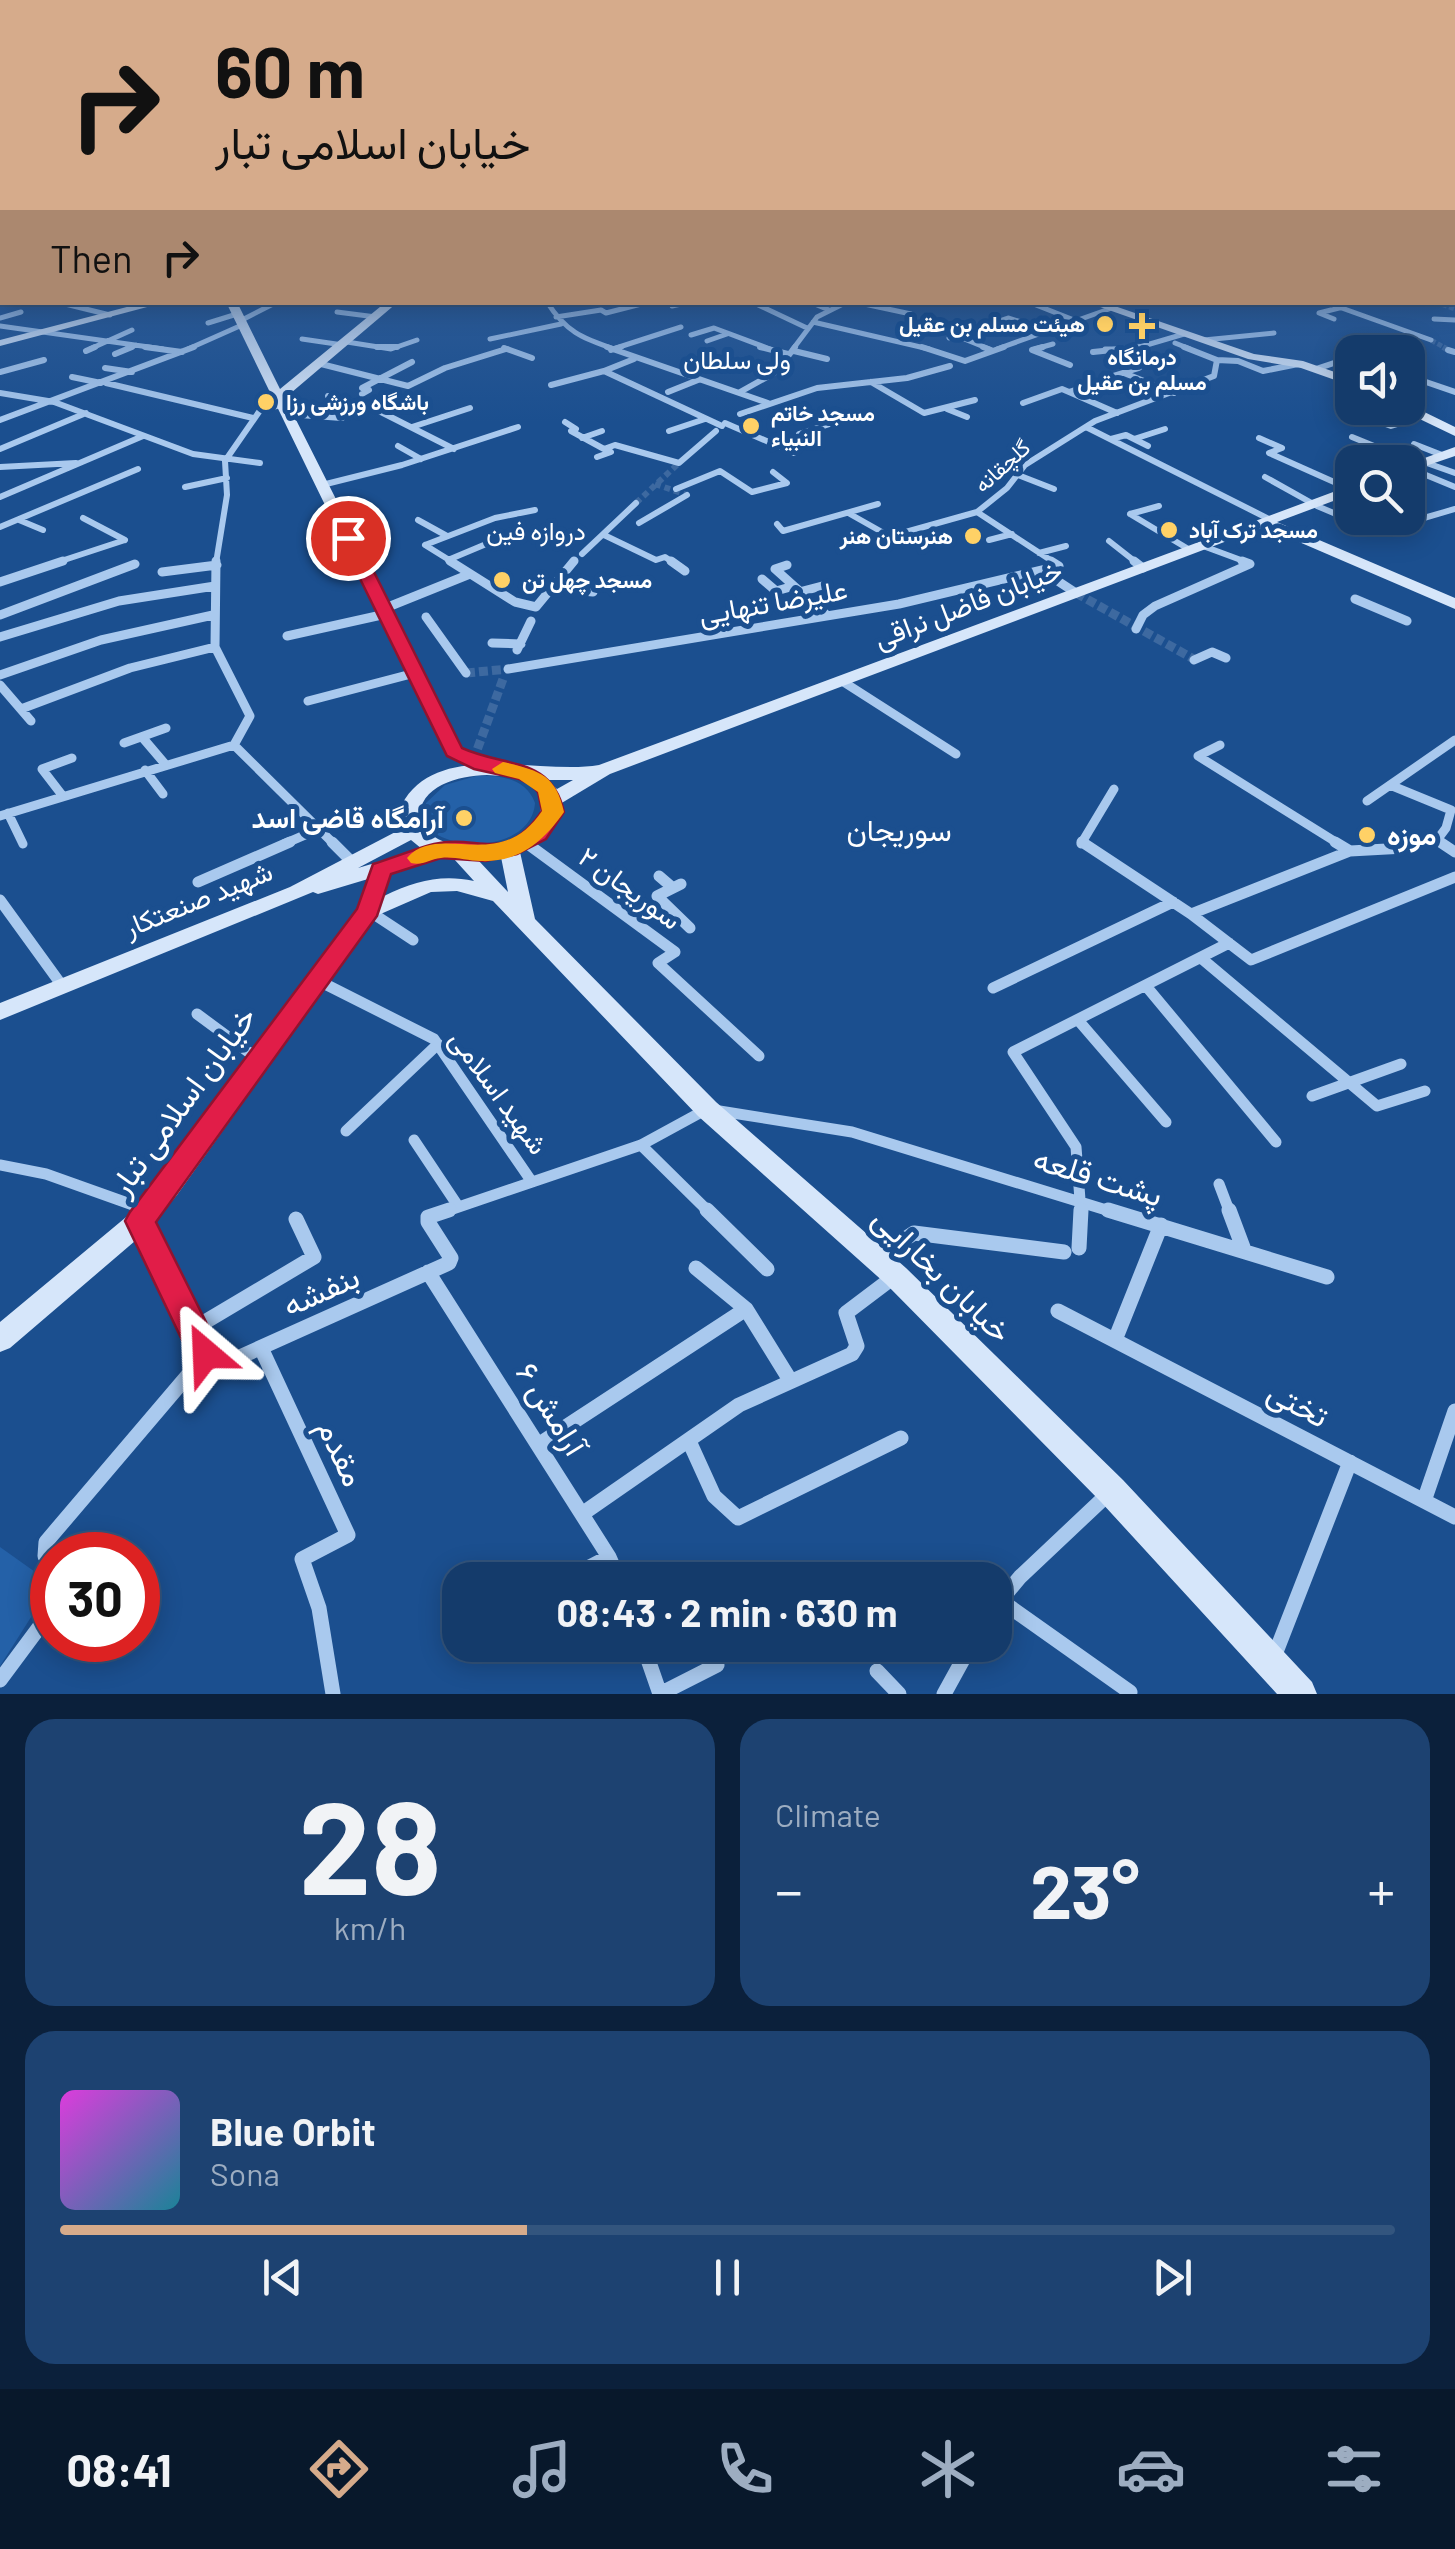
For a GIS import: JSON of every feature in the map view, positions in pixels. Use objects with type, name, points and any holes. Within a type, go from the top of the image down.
[{"type":"main road","points":[[0,343],[150,305]]},
{"type":"main road","points":[[282,405],[320,364],[386,305]]},
{"type":"main road","points":[[1099,305],[1180,338],[1204,340],[1252,357],[1320,363],[1335,372]]},
{"type":"main road","points":[[238,316],[454,752],[451,770],[414,801],[409,810],[412,831],[440,850],[462,854],[517,846],[548,823],[553,800],[548,790],[526,774]]},
{"type":"main road","points":[[1425,417],[1455,432]]},
{"type":"main road","points":[[1425,462],[1449,453]]},
{"type":"main road","name":"خیابان فاضل نراقی","points":[[603,770],[1335,496]]},
{"type":"main road","points":[[1268,521],[1455,604]]},
{"type":"main road","points":[[454,752],[491,768],[526,774],[570,775],[603,770]]},
{"type":"main road","points":[[445,776],[491,768]]},
{"type":"main road","points":[[553,800],[603,770]]},
{"type":"main road","name":"شهید صنعتکار","points":[[0,1012],[297,892],[412,831]]},
{"type":"main road","points":[[517,846],[525,918]]},
{"type":"main road","points":[[297,892],[440,850]]},
{"type":"main road","name":"خیابان بخارایی","points":[[462,854],[497,896],[525,918],[707,1108],[886,1267],[1112,1491],[1300,1694]]},
{"type":"main road","name":"خیابان اسلامی تبار","points":[[0,1339],[144,1216],[369,910],[381,870]]},
{"type":"main road","points":[[369,910],[436,882],[457,882],[497,896]]},
{"type":"street","points":[[68,305],[110,316]]},
{"type":"street","points":[[208,323],[269,305]]},
{"type":"street","points":[[549,305],[558,320],[611,350],[768,403]]},
{"type":"street","points":[[596,305],[606,313],[625,305],[637,312]]},
{"type":"street","points":[[760,305],[810,325],[885,337],[965,361],[1109,309]]},
{"type":"street","points":[[817,305],[829,310]]},
{"type":"street","points":[[740,392],[776,372],[810,325],[840,305]]},
{"type":"street","points":[[868,305],[911,314]]},
{"type":"street","points":[[1332,305],[1431,340]]},
{"type":"street","points":[[1032,306],[1074,320]]},
{"type":"street","points":[[1334,319],[1319,313],[1340,308]]},
{"type":"street","points":[[506,350],[490,339],[601,310]]},
{"type":"street","points":[[1356,314],[1372,310]]},
{"type":"street","points":[[0,318],[21,312]]},
{"type":"street","points":[[337,312],[376,317]]},
{"type":"street","points":[[0,420],[183,352],[238,316]]},
{"type":"street","points":[[992,350],[953,337],[1008,318],[1021,322]]},
{"type":"street","points":[[1434,319],[1455,320]]},
{"type":"street","points":[[611,350],[678,328],[664,324]]},
{"type":"street","points":[[0,326],[183,352]]},
{"type":"street","points":[[648,328],[668,341]]},
{"type":"street","points":[[691,336],[714,328],[827,359]]},
{"type":"street","points":[[86,350],[132,330]]},
{"type":"street","points":[[707,341],[728,334]]},
{"type":"street","points":[[1204,340],[1228,335],[1244,341],[1274,334]]},
{"type":"street","points":[[1166,339],[1180,338]]},
{"type":"street","points":[[1140,347],[1150,350],[1180,338]]},
{"type":"street","points":[[1093,352],[1180,338],[1217,360],[1238,361],[1264,371],[1298,364]]},
{"type":"street","points":[[302,339],[391,349],[417,340]]},
{"type":"street","points":[[1022,339],[1040,348]]},
{"type":"street","points":[[896,352],[914,344]]},
{"type":"street","points":[[1052,344],[1032,350],[1070,365]]},
{"type":"street","points":[[115,354],[137,345]]},
{"type":"street","points":[[320,364],[408,386],[445,368],[506,350],[518,350],[532,358]]},
{"type":"street","points":[[551,384],[635,359]]},
{"type":"street","points":[[0,372],[44,360]]},
{"type":"street","name":"گلچقانه","points":[[977,512],[1025,465],[1086,426],[1214,376],[1217,360]]},
{"type":"street","points":[[362,394],[369,390],[362,388],[412,362]]},
{"type":"street","points":[[1320,363],[1334,363]]},
{"type":"street","points":[[1320,363],[1334,363]]},
{"type":"street","points":[[925,365],[938,370]]},
{"type":"street","points":[[740,414],[823,387],[912,378],[950,366]]},
{"type":"street","points":[[105,368],[132,372]]},
{"type":"street","points":[[1103,379],[1140,368]]},
{"type":"street","points":[[604,371],[721,426],[794,453]]},
{"type":"street","points":[[892,375],[904,372],[912,378]]},
{"type":"street","points":[[1124,372],[1175,393]]},
{"type":"street","points":[[72,377],[254,418]]},
{"type":"street","points":[[668,392],[698,380]]},
{"type":"street","points":[[871,382],[924,413],[975,400]]},
{"type":"street","points":[[1426,382],[1455,392]]},
{"type":"street","points":[[1069,392],[1087,386]]},
{"type":"street","points":[[1023,403],[1062,389],[1118,413]]},
{"type":"street","points":[[0,393],[54,402],[142,436],[225,461],[260,464]]},
{"type":"street","points":[[328,396],[362,404],[454,448]]},
{"type":"street","points":[[23,845],[4,814],[234,745],[250,716],[214,646],[215,586],[228,478],[225,461],[260,409],[282,405],[342,418]]},
{"type":"street","points":[[412,428],[470,408]]},
{"type":"street","points":[[946,408],[967,417]]},
{"type":"street","points":[[0,449],[86,413]]},
{"type":"street","points":[[669,430],[706,418]]},
{"type":"street","points":[[779,446],[804,436],[800,434],[848,418]]},
{"type":"street","points":[[565,422],[582,438],[611,452],[597,457]]},
{"type":"street","points":[[604,449],[616,445],[678,463],[721,426]]},
{"type":"street","points":[[1086,426],[1268,521]]},
{"type":"street","points":[[322,486],[421,460],[518,427]]},
{"type":"street","points":[[1134,439],[1165,430]]},
{"type":"street","points":[[582,438],[602,431]]},
{"type":"street","points":[[1110,439],[1126,435],[1148,446]]},
{"type":"street","points":[[0,498],[142,436]]},
{"type":"street","points":[[1352,437],[1369,445]]},
{"type":"street","points":[[1260,438],[1282,448],[1269,454],[1335,482]]},
{"type":"street","points":[[1423,440],[1410,446],[1449,453]]},
{"type":"street","points":[[398,446],[421,460]]},
{"type":"street","points":[[0,468],[77,462]]},
{"type":"street","points":[[1425,468],[1455,473]]},
{"type":"street","points":[[0,527],[138,469]]},
{"type":"street","points":[[1425,471],[1455,487]]},
{"type":"street","points":[[676,489],[720,472],[752,492],[786,483],[773,472]]},
{"type":"street","points":[[1018,475],[1054,489]]},
{"type":"street","points":[[185,486],[228,478]]},
{"type":"street","points":[[1265,478],[1313,504],[1335,509]]},
{"type":"street","points":[[638,522],[687,495]]},
{"type":"street","points":[[535,510],[495,518],[425,545],[515,602],[536,607],[578,557],[636,502]]},
{"type":"street","points":[[778,524],[784,531],[878,504]]},
{"type":"street","points":[[1136,629],[1154,606],[1250,564],[1196,548],[1130,514],[1159,506]]},
{"type":"street","points":[[1425,518],[1455,509]]},
{"type":"street","points":[[870,542],[977,512],[1059,566],[1044,572]]},
{"type":"street","points":[[850,514],[889,536]]},
{"type":"street","points":[[622,517],[655,530]]},
{"type":"street","points":[[0,582],[125,540],[83,518]]},
{"type":"street","points":[[19,520],[43,530]]},
{"type":"street","points":[[418,520],[447,536]]},
{"type":"street","points":[[448,560],[510,534],[521,540]]},
{"type":"street","points":[[989,540],[1012,534]]},
{"type":"street","points":[[604,535],[656,560],[665,557],[685,571]]},
{"type":"street","points":[[1109,541],[1143,568]]},
{"type":"street","points":[[1040,553],[1066,546]]},
{"type":"street","points":[[0,615],[135,564]]},
{"type":"street","points":[[162,572],[217,565]]},
{"type":"street","points":[[787,566],[774,568],[828,616]]},
{"type":"street","points":[[1044,572],[1076,593]]},
{"type":"street","name":"علیرضا تنهایی","points":[[507,671],[828,616],[1044,572]]},
{"type":"street","points":[[287,636],[384,611],[470,574]]},
{"type":"street","points":[[762,580],[776,591],[826,585]]},
{"type":"street","points":[[0,637],[120,600],[215,586]]},
{"type":"street","points":[[550,588],[593,592]]},
{"type":"street","points":[[1355,599],[1408,621]]},
{"type":"street","points":[[0,675],[101,640],[213,616]]},
{"type":"street","points":[[426,618],[466,674]]},
{"type":"street","points":[[492,643],[519,647],[531,620]]},
{"type":"street","points":[[21,708],[130,668],[214,646]]},
{"type":"street","points":[[1194,660],[1212,652],[1226,658]]},
{"type":"street","points":[[593,656],[601,668]]},
{"type":"street","points":[[308,701],[415,673]]},
{"type":"street","points":[[842,681],[956,754]]},
{"type":"street","points":[[0,685],[32,721]]},
{"type":"street","points":[[124,743],[166,728]]},
{"type":"street","points":[[142,737],[165,764]]},
{"type":"street","points":[[1366,801],[1455,740]]},
{"type":"street","points":[[234,745],[351,861]]},
{"type":"street","points":[[1220,745],[1198,756],[1350,851]]},
{"type":"street","points":[[62,795],[42,769],[72,758]]},
{"type":"street","points":[[145,770],[163,794]]},
{"type":"street","points":[[1192,914],[1350,851],[1405,848],[1437,840],[1446,828],[1451,810],[1390,785]]},
{"type":"street","points":[[1114,789],[1081,844],[1192,914],[1251,960],[1455,877]]},
{"type":"street","points":[[198,882],[320,828]]},
{"type":"street","points":[[1437,840],[1455,852]]},
{"type":"street","name":"سوریجان ۲","points":[[517,846],[674,952],[658,964],[759,1056]]},
{"type":"street","points":[[659,876],[677,886],[657,896],[690,928]]},
{"type":"street","points":[[0,900],[62,986]]},
{"type":"street","points":[[993,988],[1173,902]]},
{"type":"street","points":[[369,910],[413,940]]},
{"type":"street","points":[[582,1514],[738,1404],[856,1351],[846,1313],[914,1233],[1072,1250],[1082,1201],[1076,1147],[1012,1052],[1229,943]]},
{"type":"street","points":[[1201,958],[1377,1106],[1425,1091]]},
{"type":"street","name":"شهید اسلامی","points":[[316,979],[438,1044],[532,1182]]},
{"type":"street","points":[[1146,986],[1276,1142]]},
{"type":"street","points":[[197,1014],[258,1059]]},
{"type":"street","points":[[1078,1020],[1166,1122]]},
{"type":"street","points":[[346,1131],[438,1044]]},
{"type":"street","points":[[1312,1096],[1401,1064]]},
{"type":"street","points":[[414,1140],[458,1206],[641,1145],[707,1108]]},
{"type":"street","name":"پشت قلعه","points":[[707,1108],[852,1132],[1327,1276]]},
{"type":"street","points":[[641,1145],[767,1269]]},
{"type":"street","points":[[0,1165],[46,1174],[144,1216],[209,1362],[55,1532]]},
{"type":"street","points":[[1219,1184],[1244,1250]]},
{"type":"street","name":"بنفشه","points":[[209,1362],[261,1348],[451,1260],[427,1220],[458,1206]]},
{"type":"street","points":[[193,1328],[314,1257],[296,1219]]},
{"type":"street","points":[[1115,1340],[1161,1225]]},
{"type":"street","points":[[696,1268],[746,1309],[790,1380]]},
{"type":"street","name":"آرامش ۶","points":[[428,1272],[610,1562]]},
{"type":"street","points":[[538,1445],[746,1309]]},
{"type":"street","name":"تختی","points":[[1058,1310],[1455,1516]]},
{"type":"street","name":"مقدم","points":[[261,1348],[348,1535],[302,1559],[318,1608],[333,1694]]},
{"type":"street","points":[[1424,1501],[1455,1411]]},
{"type":"street","points":[[689,1441],[720,1504],[730,1516],[738,1518],[901,1438]]},
{"type":"street","points":[[1272,1662],[1350,1462]]},
{"type":"street","points":[[1012,1590],[1112,1491]]},
{"type":"street","points":[[598,1562],[608,1557]]},
{"type":"street","points":[[1012,1613],[1130,1692]]},
{"type":"street","points":[[0,1680],[30,1640]]},
{"type":"street","points":[[649,1662],[660,1694],[716,1664]]},
{"type":"street","points":[[944,1694],[962,1662]]},
{"type":"street","points":[[878,1671],[898,1694]]},
{"type":"shaded area","points":[[476,776],[502,778],[525,788],[535,803],[530,819],[520,831],[487,843],[469,844],[436,834],[424,823],[426,803],[445,785]]},
{"type":"shaded area","points":[[0,1547],[30,1568],[30,1619],[0,1666]]},
{"type":"tunnel","points":[[1444,305],[1455,309]]},
{"type":"tunnel","points":[[1431,340],[1447,349]]},
{"type":"tunnel","points":[[1443,347],[1448,350]]},
{"type":"tunnel","points":[[656,484],[679,463]]},
{"type":"tunnel","points":[[636,503],[656,484]]},
{"type":"tunnel","points":[[656,484],[687,495]]},
{"type":"tunnel","points":[[1076,593],[1199,662]]},
{"type":"tunnel","points":[[466,673],[508,669]]},
{"type":"tunnel","points":[[473,761],[503,679]]},
{"type":"slow traffic","points":[[419,858],[440,850],[486,854],[509,849],[538,834],[553,812],[548,790],[526,774],[503,769]]},
{"type":"place","name":"هیئت مسلم بن عقیل","points":[[1105,324]]},
{"type":"place","name":"درمانگاه مسلم بن عقیل","points":[[1142,326]]},
{"type":"place","name":"باشگاه ورزشی رزا","points":[[266,402]]},
{"type":"place","name":"مسجد خاتم النبیاء","points":[[751,426]]},
{"type":"place","name":"مسجد ترک آباد","points":[[1169,530]]},
{"type":"place","name":"هنرستان هنر","points":[[973,536]]},
{"type":"place","name":"مسجد چهل تن","points":[[502,580]]},
{"type":"place","name":"آرامگاه قاضی اسد","points":[[464,818]]},
{"type":"place","name":"موزه","points":[[1367,835]]},
{"type":"district","name":"ولی سلطان","points":[[737,360]]},
{"type":"district","name":"دروازه فین","points":[[536,531]]},
{"type":"district","name":"سوریجان","points":[[899,831]]},
{"type":"route","points":[[206,1354],[140,1221],[369,910],[381,870],[440,850],[486,854],[509,849],[538,834],[553,812],[553,800],[539,781],[510,769],[491,768],[454,752],[348,538]]}]
